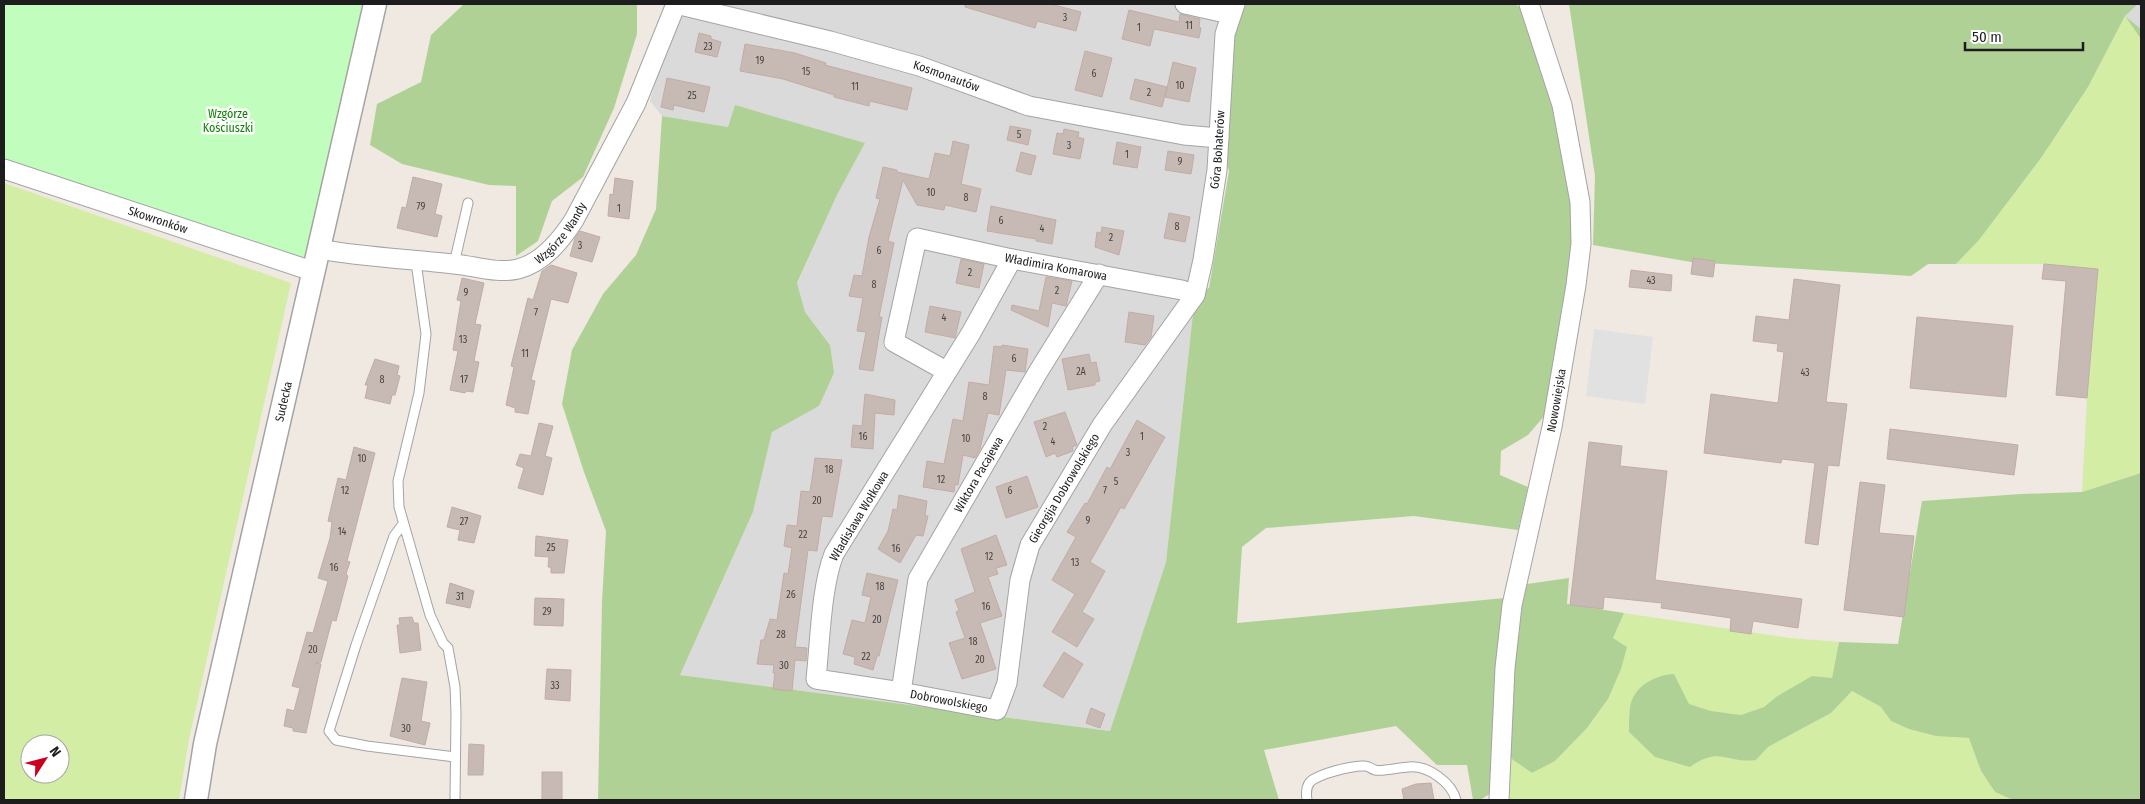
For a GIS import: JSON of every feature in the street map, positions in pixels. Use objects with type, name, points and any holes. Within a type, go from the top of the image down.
[{"type":"street","name":"Sudecka","points":[[196,800],[205,744],[312,271],[375,4]]},
{"type":"street","name":"Wzgórze Wandy","points":[[318,249],[383,256],[416,262],[454,264],[497,271],[518,269],[535,262],[564,234],[574,220],[636,103],[676,4]]},
{"type":"street","name":"Kosmonautów","points":[[676,4],[919,66],[1029,106],[1184,135],[1219,138]]},
{"type":"street","points":[[1185,4],[1233,9]]},
{"type":"street","name":"Nowowiejska","points":[[1500,800],[1505,668],[1512,605],[1552,427],[1576,286],[1581,244],[1580,202],[1562,105],[1530,4]]},
{"type":"street","name":"Góra Bohaterów","points":[[1195,295],[1208,233],[1217,170],[1225,34],[1233,9]]},
{"type":"street","name":"Skowronków","points":[[4,169],[312,271]]},
{"type":"street","name":"Władimira Komarowa","points":[[946,371],[894,342],[917,238],[1012,259],[1182,290],[1195,295]]},
{"type":"street","name":"Władisława Wołkowa","points":[[901,692],[816,679],[829,567],[834,554],[988,305],[1012,259]]},
{"type":"street","name":"Wiktora Pacajewa","points":[[901,692],[918,579],[1038,372],[1099,274]]},
{"type":"street","name":"Gieorgija Dobrowolskiego","points":[[998,710],[1007,683],[1020,580],[1030,545],[1102,425],[1195,295]]},
{"type":"street","name":"Dobrowolskiego","points":[[901,692],[998,710]]},
{"type":"lane","points":[[454,264],[468,204]]},
{"type":"lane","points":[[416,262],[426,334],[419,392],[398,481],[399,507],[430,615],[443,643],[448,648],[455,687],[455,800]]},
{"type":"lane","points":[[403,524],[394,536],[353,654],[329,731],[336,740],[367,746],[455,757]]},
{"type":"lane","points":[[1307,800],[1306,793],[1309,783],[1320,776],[1356,766],[1368,766],[1376,771],[1413,766],[1431,773],[1447,784],[1454,793],[1456,800]]},
{"type":"shaded area","points":[[685,4],[1232,4],[1195,295],[1166,562],[1110,731],[680,675],[753,512],[772,431],[819,406],[830,345],[805,312],[797,284],[837,195],[865,143],[735,106],[728,127],[662,116],[650,101],[663,53]]},
{"type":"shaded area","points":[[2137,4],[2141,4],[2141,29],[2125,16]]},
{"type":"shaded area","points":[[1594,329],[1653,337],[1645,404],[1586,396]]},
{"type":"green space","name":"Wzgórze Kościuszki","points":[[4,4],[375,4],[312,271],[4,169]]},
{"type":"green space","points":[[464,4],[637,4],[637,34],[614,108],[583,177],[552,201],[538,241],[516,256],[516,186],[489,185],[402,164],[370,145],[377,104],[421,82],[431,35]]},
{"type":"green space","points":[[1234,4],[1515,4],[1533,17],[1551,66],[1581,244],[1546,414],[1528,435],[1501,451],[1500,475],[1528,487],[1518,530],[1414,516],[1266,528],[1242,547],[1237,623],[1505,598],[1493,792],[1480,800],[1473,800],[1467,765],[1437,765],[1396,726],[1264,750],[1279,800],[598,800],[602,602],[606,531],[562,404],[572,350],[603,294],[636,255],[656,209],[662,116],[728,127],[735,105],[865,143],[837,195],[797,283],[805,312],[830,345],[834,373],[819,406],[772,432],[753,512],[680,675],[1110,731],[1166,562],[1195,295],[1209,288],[1229,171],[1219,138]]},
{"type":"green space","points":[[1569,4],[2138,4],[2125,16],[2088,87],[2041,158],[1979,240],[1956,264],[1928,264],[1911,276],[1691,262],[1593,245],[1595,176]]},
{"type":"green space","points":[[2125,16],[2141,39],[2141,473],[2082,492],[2087,398],[2098,269],[2043,264],[1956,264],[1979,240],[2041,158],[2088,87]]},
{"type":"green space","points":[[2125,16],[2141,29],[2141,39]]},
{"type":"green space","points":[[4,183],[291,283],[189,739],[179,800],[4,800]]},
{"type":"green space","points":[[2141,473],[2141,797],[2139,800],[2013,800],[1995,792],[1981,771],[1969,738],[1936,736],[1909,729],[1891,721],[1881,707],[1852,691],[1831,713],[1768,747],[1756,760],[1746,761],[1716,756],[1709,757],[1690,767],[1655,757],[1629,732],[1632,700],[1640,688],[1653,679],[1674,674],[1689,704],[1711,711],[1741,715],[1764,707],[1776,697],[1812,676],[1832,678],[1839,642],[1898,644],[1922,501],[2082,492]]},
{"type":"green space","points":[[1569,578],[1567,604],[1624,613],[1613,638],[1627,647],[1621,669],[1608,699],[1587,728],[1555,761],[1532,773],[1506,755],[1513,664],[1519,635],[1522,605],[1527,584]]},
{"type":"green space","points":[[1624,613],[1790,638],[1839,642],[1832,678],[1776,697],[1764,707],[1741,715],[1711,711],[1688,704],[1674,674],[1700,759],[1717,755],[1756,760],[1768,747],[1831,713],[1852,691],[1881,707],[1892,721],[1950,737],[1970,738],[1981,771],[1995,792],[2013,800],[1508,800],[1506,755],[1532,773],[1555,761],[1587,728],[1608,699],[1613,638]]},
{"type":"building","points":[[965,4],[1050,4],[1081,12],[1076,31],[1037,21],[1035,28],[965,7]]},
{"type":"building","points":[[1129,10],[1179,22],[1180,14],[1200,19],[1199,38],[1154,29],[1150,46],[1122,39]]},
{"type":"building","points":[[699,33],[711,36],[711,39],[721,42],[717,57],[695,52]]},
{"type":"building","points":[[745,44],[795,53],[826,63],[825,65],[912,88],[907,110],[870,101],[869,106],[834,97],[834,95],[783,79],[740,71]]},
{"type":"building","points":[[1085,51],[1112,58],[1102,97],[1075,90]]},
{"type":"building","points":[[1173,62],[1196,68],[1189,102],[1165,97]]},
{"type":"building","points":[[667,78],[710,87],[704,112],[674,105],[673,110],[661,107]]},
{"type":"building","points":[[1135,79],[1167,87],[1162,107],[1130,99]]},
{"type":"building","points":[[1010,126],[1031,130],[1028,145],[1007,140]]},
{"type":"building","points":[[1064,129],[1079,132],[1078,137],[1084,139],[1080,159],[1053,154],[1057,133],[1063,134]]},
{"type":"building","points":[[953,141],[969,145],[961,184],[981,189],[976,212],[945,205],[944,210],[917,205],[903,180],[888,241],[894,243],[879,317],[882,317],[873,371],[859,369],[866,332],[857,331],[863,298],[849,296],[854,275],[862,276],[869,237],[880,199],[876,198],[883,167],[929,179],[935,153],[950,156]]},
{"type":"building","points":[[1117,142],[1141,147],[1137,168],[1113,164]]},
{"type":"building","points":[[1168,151],[1194,155],[1191,174],[1165,170]]},
{"type":"building","points":[[1021,152],[1036,156],[1031,175],[1016,171]]},
{"type":"building","points":[[413,177],[442,184],[435,214],[442,216],[437,237],[397,228],[402,207],[406,208]]},
{"type":"building","points":[[615,178],[633,181],[629,219],[608,216],[610,194],[613,195]]},
{"type":"building","points":[[991,206],[1056,220],[1052,244],[1036,241],[1036,239],[987,231]]},
{"type":"building","points":[[1169,213],[1190,217],[1185,242],[1164,238]]},
{"type":"building","points":[[1102,227],[1124,231],[1119,255],[1095,247],[1097,232],[1101,233]]},
{"type":"building","points":[[580,231],[600,237],[592,262],[570,256],[575,238]]},
{"type":"building","points":[[1693,258],[1715,261],[1713,277],[1691,274]]},
{"type":"building","points":[[961,259],[984,264],[979,288],[956,283]]},
{"type":"building","points":[[2044,264],[2098,269],[2087,398],[2056,395],[2066,281],[2042,279]]},
{"type":"building","points":[[551,265],[577,273],[568,303],[551,299],[531,380],[535,381],[528,414],[515,412],[515,408],[506,405],[514,367],[511,366],[528,298],[533,300],[542,271]]},
{"type":"building","points":[[1631,270],[1672,275],[1671,291],[1629,287]]},
{"type":"building","points":[[1046,277],[1072,281],[1066,306],[1052,303],[1048,327],[1011,310],[1012,305],[1039,311]]},
{"type":"building","points":[[462,278],[484,283],[475,324],[481,325],[474,361],[479,362],[473,392],[466,391],[465,393],[450,390],[458,351],[453,350],[461,301],[457,300]]},
{"type":"building","points":[[1794,279],[1840,285],[1826,402],[1847,404],[1839,466],[1828,465],[1818,545],[1805,543],[1815,463],[1782,459],[1781,463],[1704,453],[1711,394],[1778,403],[1784,352],[1777,351],[1778,344],[1753,341],[1756,316],[1789,320]]},
{"type":"building","points":[[930,306],[961,312],[955,338],[925,332]]},
{"type":"building","points":[[1129,312],[1154,316],[1151,337],[1145,345],[1125,342]]},
{"type":"building","points":[[1917,317],[2013,326],[2006,397],[1910,388]]},
{"type":"building","points":[[1002,345],[1028,349],[1025,372],[1006,370],[999,415],[988,413],[980,449],[975,458],[963,455],[958,485],[955,484],[954,492],[923,487],[927,461],[944,464],[953,419],[963,421],[969,382],[989,385],[994,346],[1002,347]]},
{"type":"building","points":[[1089,354],[1091,363],[1096,362],[1100,381],[1095,382],[1095,385],[1068,390],[1062,359]]},
{"type":"building","points":[[375,359],[399,366],[397,375],[400,376],[395,395],[392,395],[390,404],[365,398],[368,385],[365,385]]},
{"type":"building","points":[[865,394],[895,400],[894,415],[875,413],[873,449],[851,447],[853,425],[862,426]]},
{"type":"building","points":[[1065,412],[1077,445],[1072,447],[1073,451],[1057,457],[1055,453],[1046,457],[1034,422]]},
{"type":"building","points":[[1137,420],[1165,437],[1124,509],[1121,507],[1090,562],[1105,571],[1082,612],[1094,619],[1077,647],[1052,632],[1075,594],[1052,580],[1076,537],[1067,532],[1085,503],[1087,504],[1107,467],[1110,469]]},
{"type":"building","points":[[539,423],[553,426],[545,456],[552,458],[543,495],[518,488],[524,468],[516,465],[520,454],[531,456]]},
{"type":"building","points":[[1890,429],[2018,445],[2014,475],[1887,459]]},
{"type":"building","points":[[1589,442],[1622,446],[1620,466],[1667,471],[1655,580],[1802,599],[1798,628],[1753,621],[1751,634],[1730,631],[1731,618],[1661,608],[1662,603],[1604,597],[1603,609],[1570,605]]},
{"type":"building","points":[[354,447],[375,453],[347,561],[350,562],[346,574],[348,576],[336,621],[332,620],[321,662],[315,663],[321,664],[306,733],[293,731],[293,728],[284,726],[287,709],[294,711],[300,688],[292,686],[307,632],[313,633],[328,581],[318,578],[330,538],[332,522],[328,521],[338,478],[346,480]]},
{"type":"building","points":[[815,458],[842,460],[832,517],[822,516],[817,551],[808,550],[795,647],[807,648],[806,661],[795,660],[792,691],[773,689],[774,665],[757,664],[761,640],[764,640],[770,619],[777,620],[784,573],[788,574],[792,548],[784,546],[787,525],[797,526],[801,491],[810,492]]},
{"type":"building","points":[[1027,476],[1038,507],[1006,518],[996,487]]},
{"type":"building","points":[[1860,482],[1885,485],[1879,533],[1914,536],[1904,617],[1844,610]]},
{"type":"building","points":[[899,495],[927,501],[925,516],[928,516],[923,536],[916,535],[900,563],[878,549],[888,531],[893,509],[897,510]]},
{"type":"building","points":[[452,507],[481,516],[474,543],[458,540],[460,530],[447,527]]},
{"type":"building","points":[[996,535],[1007,565],[996,568],[998,574],[988,577],[1002,616],[980,623],[996,669],[962,679],[949,643],[965,638],[956,612],[959,610],[955,600],[975,592],[961,549]]},
{"type":"building","points":[[536,536],[568,540],[564,573],[551,573],[551,567],[548,567],[549,557],[535,556]]},
{"type":"building","points":[[867,573],[898,580],[879,656],[877,656],[873,670],[854,664],[855,657],[843,654],[852,620],[865,623],[871,597],[862,595]]},
{"type":"building","points":[[450,583],[474,591],[470,608],[446,603]]},
{"type":"building","points":[[535,598],[564,599],[563,626],[534,625]]},
{"type":"building","points":[[412,617],[414,623],[418,623],[421,650],[400,653],[397,625],[400,625],[399,618]]},
{"type":"building","points":[[1064,652],[1083,664],[1063,698],[1043,686]]},
{"type":"building","points":[[547,669],[571,670],[570,701],[545,699]]},
{"type":"building","points":[[402,678],[427,682],[421,721],[430,723],[425,745],[390,736]]},
{"type":"building","points":[[1091,708],[1105,714],[1100,728],[1086,723]]},
{"type":"building","points":[[469,744],[484,745],[483,775],[468,775]]},
{"type":"building","points":[[542,772],[562,772],[562,800],[542,800]]},
{"type":"building","points":[[1431,783],[1434,800],[1404,800],[1402,789],[1416,784]]}]
